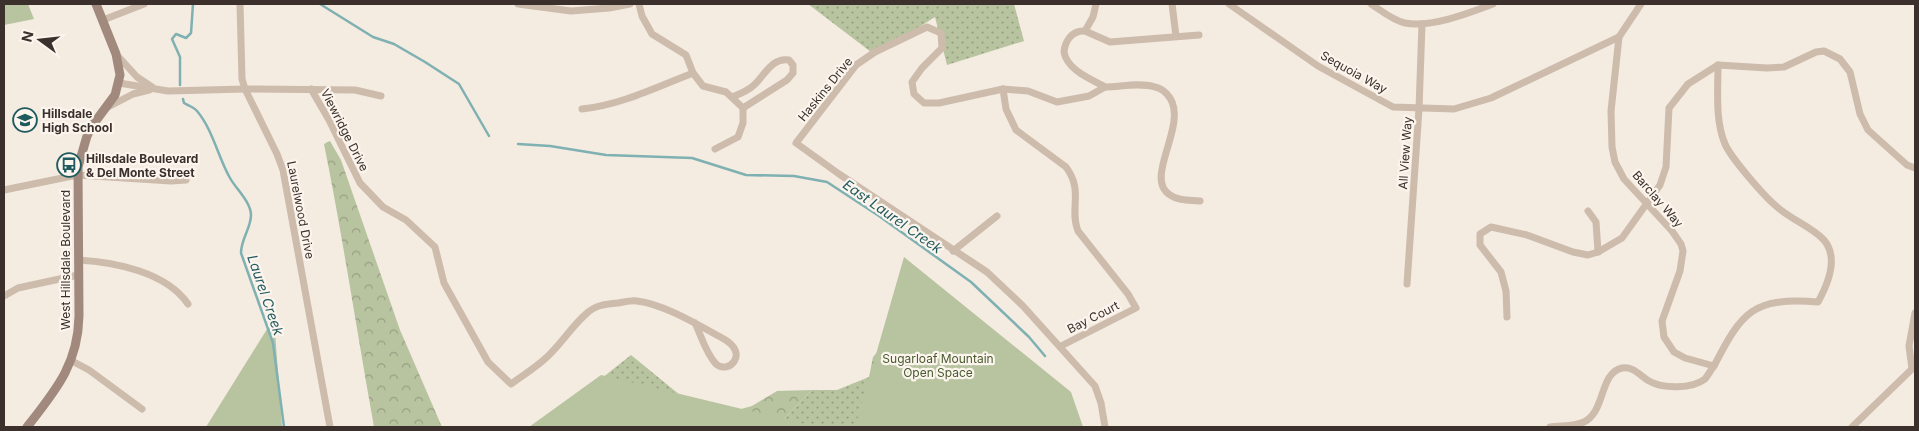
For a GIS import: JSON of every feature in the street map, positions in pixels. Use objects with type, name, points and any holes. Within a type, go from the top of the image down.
[{"type":"main road","points":[[96,4],[116,54],[120,68],[119,83]]},
{"type":"main road","name":"West Hillsdale Boulevard","points":[[27,427],[62,381],[72,361],[79,327],[77,175],[80,156],[92,126],[115,95],[119,83]]},
{"type":"street","points":[[103,20],[144,4]]},
{"type":"street","name":"Laurelwood Drive","points":[[240,4],[242,79],[283,170],[330,427]]},
{"type":"street","points":[[518,4],[571,11],[610,8],[630,4]]},
{"type":"street","points":[[639,4],[642,16],[652,34],[686,55],[693,73],[704,86],[726,92],[743,108],[743,123],[738,137],[714,149]]},
{"type":"street","points":[[1085,31],[1093,17],[1096,4]]},
{"type":"street","points":[[1172,4],[1176,36]]},
{"type":"street","name":"Sequoia Way","points":[[1229,4],[1318,66],[1393,107],[1454,109],[1491,98],[1619,37]]},
{"type":"street","points":[[1371,4],[1392,18],[1404,22],[1422,24],[1475,11],[1493,4]]},
{"type":"street","name":"Barclay Way","points":[[1641,4],[1619,37],[1611,111],[1612,148],[1619,170],[1646,204],[1672,231],[1684,251],[1680,271],[1662,321],[1664,337],[1674,352],[1685,358],[1714,366]]},
{"type":"street","name":"All View Way","points":[[1406,284],[1419,109],[1422,24]]},
{"type":"street","name":"Haskins Drive","points":[[953,250],[796,143],[856,65],[875,52],[927,27],[941,33],[942,48],[922,68],[912,82],[914,94],[924,102],[939,103],[1003,88],[1028,91],[1057,102],[1089,96],[1105,87]]},
{"type":"street","points":[[1199,35],[1110,42],[1080,30],[1068,39],[1064,57],[1074,68],[1105,87],[1152,86],[1169,96],[1174,108],[1175,122],[1160,183],[1170,196],[1200,201]]},
{"type":"street","points":[[1507,317],[1506,291],[1501,272],[1480,246],[1480,234],[1491,226],[1527,235],[1573,252],[1588,255],[1598,252],[1622,238],[1660,185],[1666,167],[1669,108],[1688,84],[1718,65],[1767,68],[1784,67],[1816,52],[1824,51],[1832,54],[1840,59],[1850,72],[1860,114],[1868,130],[1907,165],[1915,168]]},
{"type":"street","points":[[116,54],[137,77],[159,90]]},
{"type":"street","points":[[732,97],[752,87],[774,63],[781,59],[789,60],[793,65],[793,73],[787,80],[743,108]]},
{"type":"street","points":[[1550,427],[1573,426],[1586,421],[1596,412],[1606,382],[1616,370],[1631,369],[1655,384],[1684,386],[1705,378],[1714,366],[1731,333],[1750,312],[1766,305],[1801,301],[1818,302],[1824,291],[1832,263],[1828,246],[1822,238],[1776,207],[1728,150],[1719,127],[1718,65]]},
{"type":"street","points":[[582,110],[599,107],[641,94],[693,73]]},
{"type":"street","points":[[119,83],[168,91],[245,88],[355,90],[381,96]]},
{"type":"street","name":"Bay Court","points":[[1003,88],[1006,109],[1016,130],[1066,167],[1072,175],[1075,186],[1078,231],[1128,294],[1136,308],[1060,346]]},
{"type":"street","name":"Viewridge Drive","points":[[311,89],[329,120],[360,183],[382,207],[406,220],[435,247],[444,283],[470,330],[488,362],[512,384],[548,357],[586,313],[598,305],[637,301],[663,308],[695,323],[733,344],[737,352],[734,363],[722,367],[717,364],[711,356],[695,323]]},
{"type":"street","points":[[106,108],[133,94],[159,90]]},
{"type":"street","points":[[4,190],[77,175],[171,181],[186,180]]},
{"type":"street","points":[[1588,211],[1596,222],[1598,252]]},
{"type":"street","points":[[997,216],[953,250],[986,272],[1024,306],[1095,386],[1101,403],[1104,427]]},
{"type":"street","points":[[78,260],[123,267],[140,272],[175,289],[188,304]]},
{"type":"street","points":[[4,296],[18,288],[78,275]]},
{"type":"street","points":[[1852,427],[1914,372],[1909,346],[1915,313]]},
{"type":"street","points":[[72,361],[89,370],[142,409]]},
{"type":"green space","points":[[4,4],[28,4],[34,19],[4,25]]},
{"type":"green space","points":[[808,4],[1014,4],[1024,41],[947,65],[935,17],[875,55]]},
{"type":"green space","points":[[330,141],[341,160],[400,330],[442,427],[374,427],[324,144]]},
{"type":"green space","name":"Sugarloaf Mountain Open Space","points":[[904,257],[1071,392],[1083,427],[855,427]]},
{"type":"green space","points":[[915,307],[878,408],[855,427],[776,427],[812,390],[837,390],[869,377],[873,357]]},
{"type":"green space","points":[[274,318],[282,427],[206,427]]},
{"type":"green space","points":[[631,355],[708,418],[556,427],[602,378]]},
{"type":"green space","points":[[601,375],[817,427],[529,427]]},
{"type":"green space","points":[[812,390],[776,427],[707,427],[708,418],[752,406],[777,391]]},
{"type":"waterway","name":"Laurel Creek","points":[[180,85],[180,57],[172,39],[176,34],[186,38],[191,33],[193,4]]},
{"type":"waterway","name":"East Laurel Creek","points":[[320,4],[373,37],[394,44],[459,84],[489,136]]},
{"type":"waterway","name":"Laurel Creek","points":[[183,99],[184,103],[196,110],[203,118],[230,178],[249,205],[251,220],[241,253],[273,343],[284,427]]},
{"type":"waterway","name":"East Laurel Creek","points":[[518,144],[550,146],[606,155],[692,158],[746,175],[794,176],[827,182],[879,216],[971,282],[1029,337],[1045,356]]},
{"type":"place","name":"Hillsdale High School","points":[[25,120]]},
{"type":"place","name":"Hillsdale Boulevard & Del Monte Street","points":[[69,165]]}]
